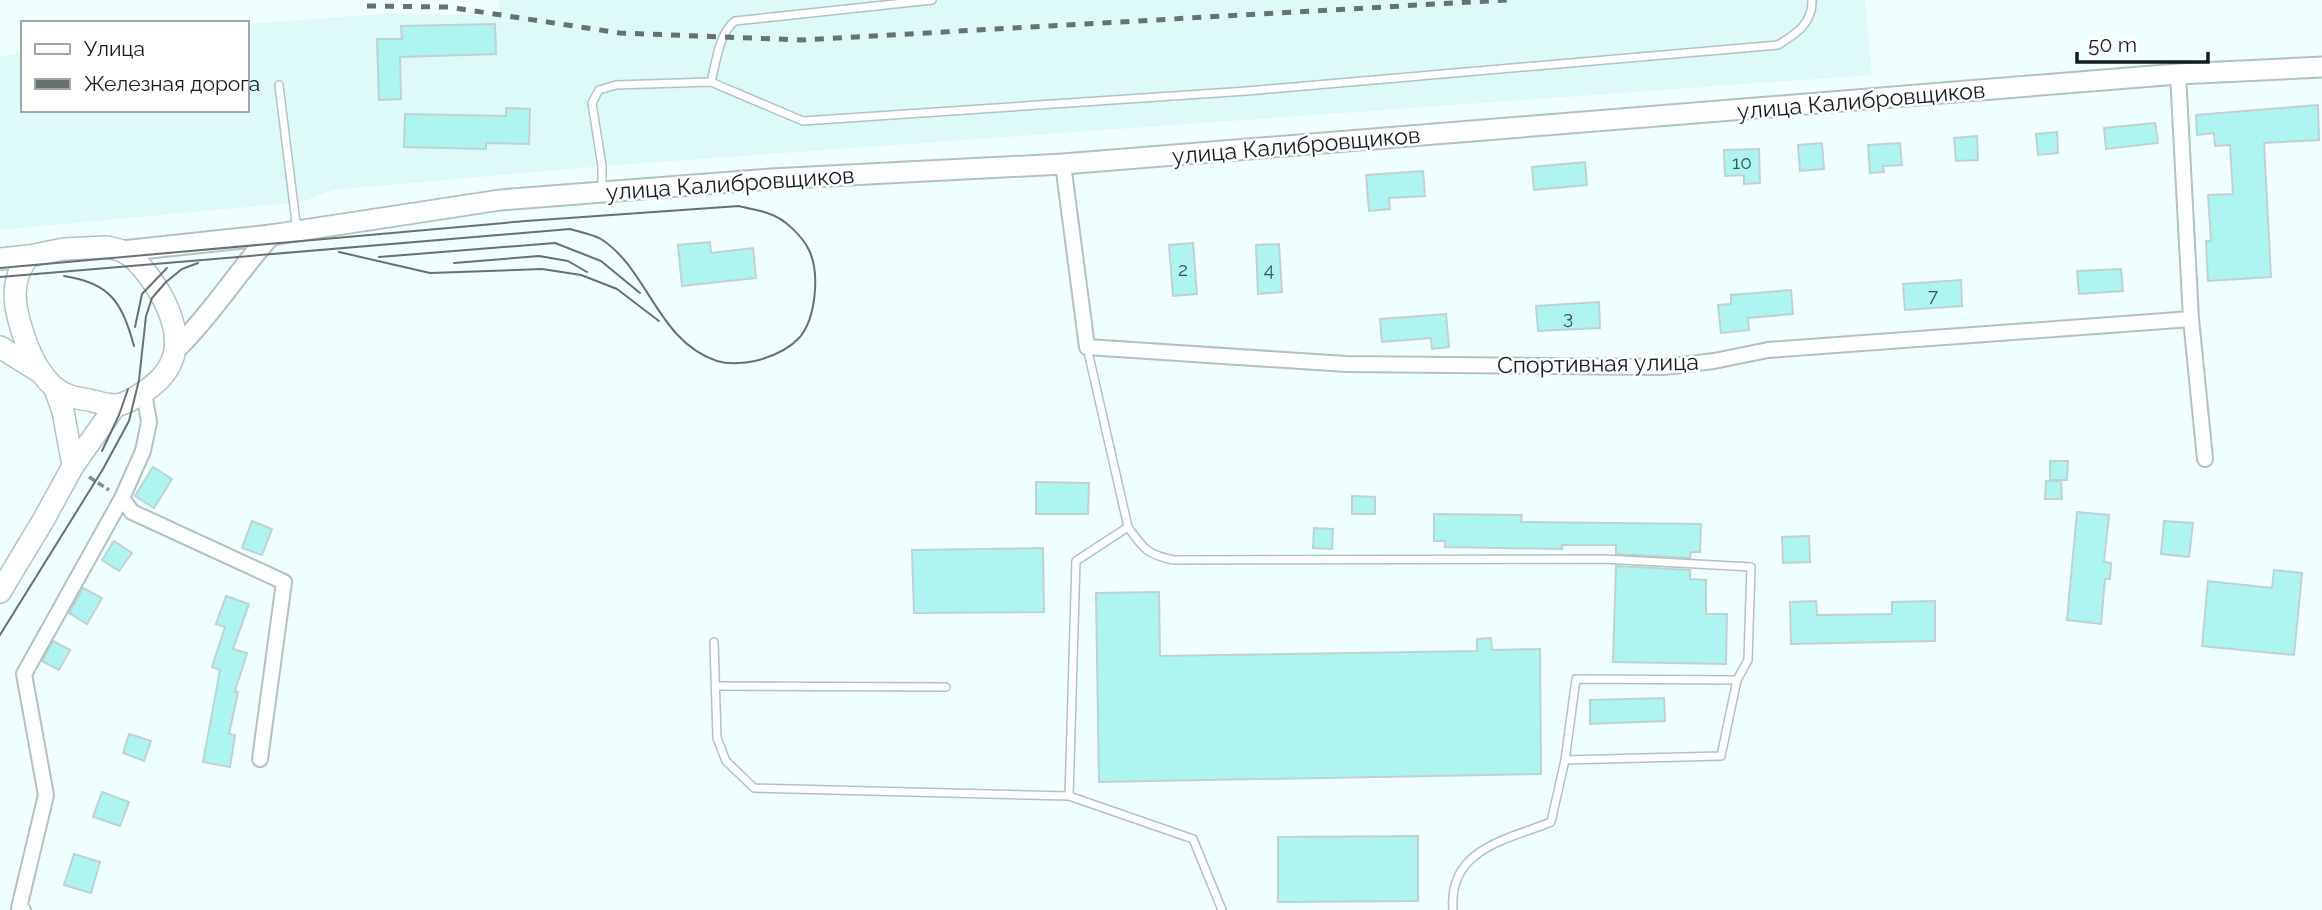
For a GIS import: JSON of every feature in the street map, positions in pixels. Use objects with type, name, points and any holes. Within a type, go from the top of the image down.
[{"type":"main road","points":[[0,259],[64,249],[106,247],[122,251],[139,265],[168,308],[177,348],[172,363],[160,382],[135,398],[116,405],[70,397],[0,347]]},
{"type":"main road","points":[[29,256],[17,276],[14,305],[25,341],[63,411],[73,466]]},
{"type":"main road","points":[[0,592],[73,466],[116,405]]},
{"type":"street","name":"улица Калибровщиков","points":[[122,251],[271,235],[500,200],[771,179],[1063,164],[2178,74],[2322,67]]},
{"type":"street","points":[[2178,74],[2191,319],[2205,459]]},
{"type":"street","points":[[1063,164],[1087,346]]},
{"type":"street","points":[[177,348],[271,235]]},
{"type":"street","name":"Спортивная улица","points":[[1087,346],[1346,364],[1664,367],[1714,361],[1768,350],[2191,319]]},
{"type":"street","points":[[23,910],[19,908],[46,795],[24,674],[122,498],[143,451],[149,422],[144,392]]},
{"type":"street","points":[[122,498],[132,512],[284,582],[260,759]]},
{"type":"lane","points":[[711,82],[723,37],[729,25],[735,21],[932,0]]},
{"type":"lane","points":[[603,192],[592,103],[599,90],[616,85],[711,82],[803,121],[1233,92],[1778,45],[1800,32],[1812,12],[1812,0]]},
{"type":"lane","points":[[279,85],[298,231]]},
{"type":"lane","points":[[1087,346],[1128,527],[1142,546],[1156,557],[1174,560],[1604,559],[1751,567],[1748,660],[1737,680],[1721,756],[1565,760]]},
{"type":"lane","points":[[1069,796],[1076,561],[1128,527]]},
{"type":"lane","points":[[715,642],[717,738],[726,761],[754,788],[1069,796],[1193,839],[1222,910]]},
{"type":"lane","points":[[1453,910],[1457,874],[1475,853],[1551,822],[1565,760],[1576,679],[1737,680]]},
{"type":"lane","points":[[716,685],[946,687]]},
{"type":"path","points":[[73,466],[122,498]]},
{"type":"shaded area","points":[[499,0],[1865,0],[1872,75],[602,166],[333,190],[302,202],[0,230],[0,56],[21,53],[21,112],[248,112],[248,24],[393,13],[500,16]]},
{"type":"building","points":[[495,24],[496,54],[400,57],[401,99],[379,100],[377,39],[402,39],[401,26]]},
{"type":"building","points":[[2318,105],[2319,140],[2264,143],[2271,277],[2208,281],[2206,241],[2211,241],[2208,195],[2233,194],[2230,145],[2215,146],[2214,133],[2197,135],[2196,115]]},
{"type":"building","points":[[506,108],[530,109],[529,144],[486,143],[486,149],[404,147],[405,114],[506,116]]},
{"type":"building","points":[[2155,123],[2158,143],[2106,149],[2104,128]]},
{"type":"building","points":[[2057,132],[2058,153],[2038,155],[2036,134]]},
{"type":"building","points":[[1977,136],[1978,160],[1956,161],[1954,138]]},
{"type":"building","points":[[1822,143],[1824,169],[1800,171],[1798,145]]},
{"type":"building","points":[[1900,143],[1902,165],[1883,166],[1884,172],[1870,173],[1868,145]]},
{"type":"building","points":[[1759,149],[1760,183],[1744,184],[1744,175],[1725,176],[1724,150]]},
{"type":"building","points":[[1585,162],[1587,185],[1534,190],[1532,167]]},
{"type":"building","points":[[1423,171],[1425,196],[1389,198],[1390,209],[1369,211],[1366,175]]},
{"type":"building","points":[[710,242],[711,253],[753,248],[756,278],[682,286],[678,245]]},
{"type":"building","points":[[1193,243],[1197,294],[1173,296],[1169,245]]},
{"type":"building","points":[[1279,244],[1282,292],[1258,294],[1256,245]]},
{"type":"building","points":[[2121,269],[2123,291],[2079,294],[2077,271]]},
{"type":"building","points":[[1961,280],[1962,306],[1905,310],[1903,284]]},
{"type":"building","points":[[1791,290],[1793,314],[1748,318],[1749,330],[1721,333],[1718,305],[1731,304],[1731,295]]},
{"type":"building","points":[[1599,302],[1600,328],[1538,331],[1536,306]]},
{"type":"building","points":[[1446,314],[1449,347],[1432,349],[1431,338],[1382,342],[1380,319]]},
{"type":"building","points":[[2050,461],[2068,461],[2067,480],[2050,480]]},
{"type":"building","points":[[153,467],[172,479],[154,508],[135,496]]},
{"type":"building","points":[[2046,481],[2061,481],[2062,499],[2045,499]]},
{"type":"building","points":[[1036,482],[1089,483],[1088,514],[1036,514]]},
{"type":"building","points":[[1352,496],[1375,497],[1375,514],[1352,514]]},
{"type":"building","points":[[2077,512],[2109,515],[2104,562],[2111,563],[2110,579],[2105,579],[2101,624],[2067,620]]},
{"type":"building","points":[[1434,514],[1522,515],[1521,522],[1701,524],[1700,552],[1691,552],[1690,558],[1616,554],[1616,545],[1562,545],[1562,549],[1445,547],[1445,541],[1434,541]]},
{"type":"building","points":[[252,521],[272,529],[262,555],[242,548]]},
{"type":"building","points":[[2164,521],[2193,523],[2189,557],[2161,554]]},
{"type":"building","points":[[1314,528],[1333,529],[1332,549],[1313,548]]},
{"type":"building","points":[[1809,536],[1810,562],[1783,563],[1782,537]]},
{"type":"building","points":[[114,541],[132,553],[119,571],[102,560]]},
{"type":"building","points":[[1043,548],[1044,612],[914,613],[912,550]]},
{"type":"building","points":[[1616,566],[1690,570],[1690,579],[1706,580],[1706,614],[1727,614],[1726,664],[1613,662]]},
{"type":"building","points":[[2274,570],[2302,573],[2294,655],[2202,646],[2208,581],[2272,588]]},
{"type":"building","points":[[83,588],[102,598],[87,624],[69,613]]},
{"type":"building","points":[[1159,592],[1160,656],[1477,651],[1477,639],[1491,638],[1492,650],[1540,649],[1541,774],[1099,782],[1096,593]]},
{"type":"building","points":[[226,596],[249,604],[233,649],[247,653],[235,691],[238,692],[229,734],[235,735],[230,767],[203,762],[220,670],[212,667],[225,627],[216,624]]},
{"type":"building","points":[[1816,601],[1817,615],[1892,614],[1892,602],[1935,601],[1935,641],[1791,644],[1790,602]]},
{"type":"building","points":[[53,641],[70,650],[59,670],[42,661]]},
{"type":"building","points":[[1664,698],[1665,721],[1590,724],[1590,700]]},
{"type":"building","points":[[129,734],[151,741],[144,761],[123,753]]},
{"type":"building","points":[[102,792],[129,802],[120,826],[93,817]]},
{"type":"building","points":[[1418,836],[1418,901],[1278,902],[1278,837]]},
{"type":"building","points":[[74,854],[100,862],[91,893],[64,885]]},
{"type":"tram line","points":[[0,268],[526,221],[739,206],[776,216],[802,239],[812,260],[815,295],[810,318],[796,341],[764,358],[733,363],[717,361],[680,338],[617,252],[597,237],[570,229],[0,277]]},
{"type":"tram line","points":[[379,257],[555,243],[601,261],[640,293]]},
{"type":"tram line","points":[[339,252],[430,273],[542,269],[581,275],[617,289],[659,321]]},
{"type":"tram line","points":[[454,263],[539,256],[568,261],[587,272]]},
{"type":"tram line","points":[[0,635],[103,469],[129,421],[139,380],[146,316],[152,298],[182,269],[198,263]]},
{"type":"tram line","points":[[135,327],[142,294],[167,268]]},
{"type":"tram line","points":[[64,276],[80,279],[104,290],[125,318],[134,346]]},
{"type":"tram line","points":[[102,451],[128,389]]},
{"type":"railway","points":[[367,6],[448,7],[620,33],[802,40],[1507,0]]}]
